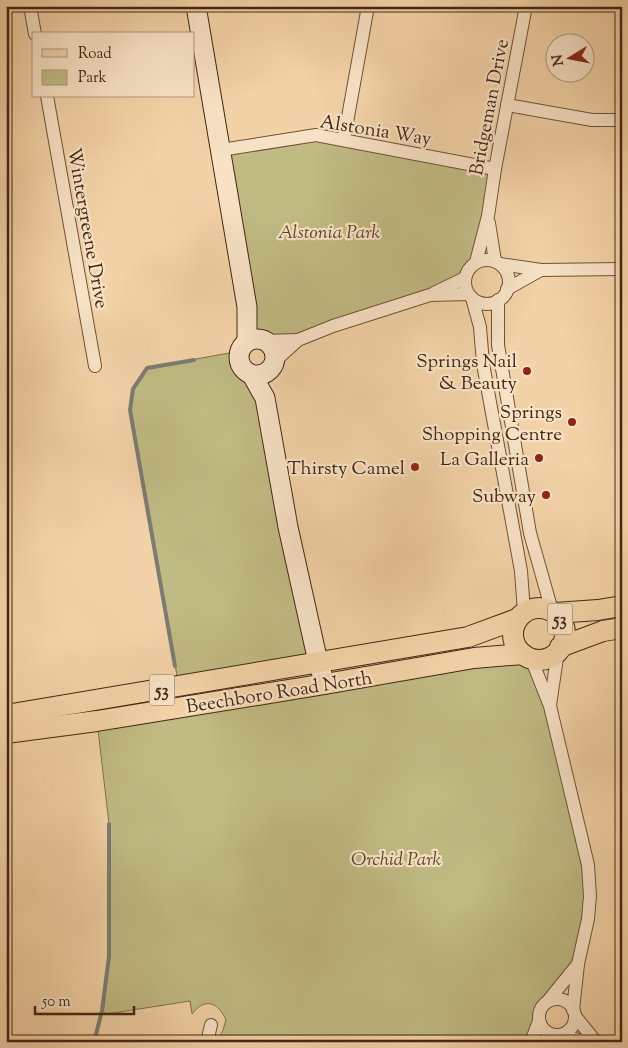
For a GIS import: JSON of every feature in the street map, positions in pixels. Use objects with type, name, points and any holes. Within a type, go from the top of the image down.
[{"type":"main road","name":"53","points":[[521,615],[538,608],[553,612],[578,613],[622,606]]},
{"type":"main road","name":"53","points":[[553,612],[563,626],[564,640],[559,649]]},
{"type":"main road","name":"Beechboro Road North","points":[[6,715],[99,701],[468,637],[521,615]]},
{"type":"main road","points":[[521,615],[513,634],[514,641],[527,656]]},
{"type":"main road","name":"53","points":[[527,656],[546,658],[559,649],[603,631],[622,628]]},
{"type":"main road","name":"Beechboro Road North","points":[[6,733],[97,721],[474,658],[527,656]]},
{"type":"street","points":[[30,6],[35,32]]},
{"type":"street","points":[[196,6],[247,307],[257,341],[273,349],[265,369],[265,398],[288,527],[324,684]]},
{"type":"street","points":[[344,140],[368,6]]},
{"type":"street","name":"Bridgeman Drive","points":[[476,262],[488,216],[526,6]]},
{"type":"street","name":"Wintergreene Drive","points":[[46,98],[95,366]]},
{"type":"street","points":[[507,105],[592,120],[622,120]]},
{"type":"street","name":"Alstonia Way","points":[[221,150],[316,136],[495,169]]},
{"type":"street","name":"Bridgeman Drive","points":[[488,216],[497,262]]},
{"type":"street","points":[[521,615],[519,563],[484,364],[480,327],[465,284],[465,278],[476,262],[483,260],[541,270],[622,269]]},
{"type":"street","points":[[430,295],[470,296],[485,304],[498,300],[504,296],[509,282],[508,275],[497,262]]},
{"type":"street","points":[[507,289],[541,270]]},
{"type":"street","points":[[298,340],[257,341],[240,351],[242,368],[265,369],[298,340],[333,326],[430,295],[465,278]]},
{"type":"street","points":[[498,300],[498,345],[530,533],[553,612]]},
{"type":"street","points":[[519,563],[524,543],[530,533]]},
{"type":"street","points":[[550,706],[559,649]]},
{"type":"street","points":[[527,656],[550,706],[588,865],[590,896],[588,919],[578,964],[572,1028],[564,1034],[552,1037]]},
{"type":"street","points":[[531,1042],[541,1010],[578,964]]},
{"type":"street","points":[[548,1001],[554,999],[565,1001],[596,1042]]},
{"type":"street","points":[[539,1021],[552,1037],[587,1042]]},
{"type":"street","points":[[208,1042],[211,1025]]},
{"type":"green space","name":"Alstonia Park","points":[[316,135],[495,169],[476,262],[465,278],[333,326],[265,341],[259,339],[247,307],[221,150]]},
{"type":"green space","points":[[240,351],[242,365],[252,375],[318,662],[179,687],[130,410],[133,389],[147,368]]},
{"type":"green space","name":"Orchid Park","points":[[531,658],[588,865],[583,946],[541,1009],[539,1021],[531,1042],[217,1042],[226,1020],[219,1009],[211,1004],[202,1005],[192,1014],[190,1001],[107,1014],[102,1011],[109,956],[109,824],[97,721]]},
{"type":"waterway","points":[[175,666],[130,410],[133,389],[147,368],[194,360]]},
{"type":"waterway","points":[[94,1042],[102,1011],[109,956],[109,824]]},
{"type":"place","name":"Springs Nail & Beauty","points":[[527,371]]},
{"type":"place","name":"Springs Shopping Centre","points":[[572,422]]},
{"type":"place","name":"La Galleria","points":[[539,458]]},
{"type":"place","name":"Thirsty Camel","points":[[415,467]]},
{"type":"place","name":"Subway","points":[[546,495]]}]
